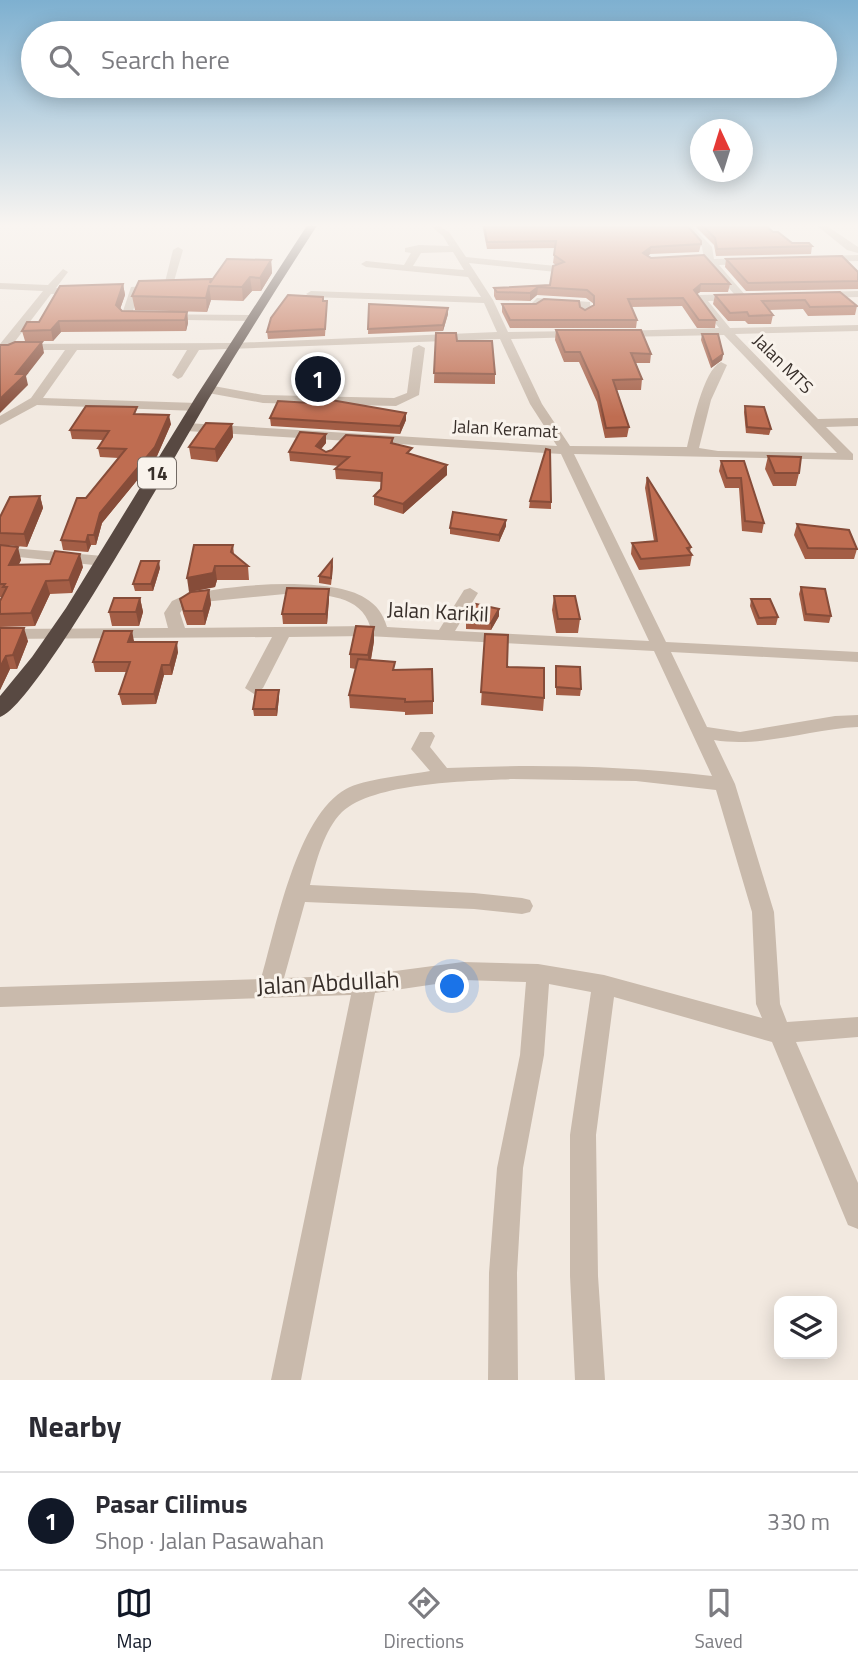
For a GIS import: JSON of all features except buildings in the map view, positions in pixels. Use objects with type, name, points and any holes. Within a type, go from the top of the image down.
[{"type":"highway","name":"14","points":[[0,710],[19,690],[56,635],[270,288]]},
{"type":"street","points":[[39,288],[94,289]]},
{"type":"street","points":[[122,289],[158,288]]},
{"type":"street","points":[[480,288],[506,334],[536,404],[566,450],[702,732],[724,784],[763,912],[768,1004],[778,1033],[858,1215]]},
{"type":"street","points":[[735,288],[742,297]]},
{"type":"street","points":[[2,347],[49,289]]},
{"type":"street","points":[[135,289],[126,317],[251,318]]},
{"type":"street","points":[[311,294],[411,296],[536,307],[537,301],[548,300],[586,304],[586,313]]},
{"type":"street","name":"Jalan MTS","points":[[755,296],[699,299],[728,333],[853,462]]},
{"type":"street","points":[[803,296],[850,297]]},
{"type":"street","points":[[382,344],[387,323]]},
{"type":"street","points":[[601,334],[858,328]]},
{"type":"street","points":[[2,347],[195,346],[232,350],[382,344],[506,334],[587,334]]},
{"type":"street","points":[[0,421],[35,401],[74,346]]},
{"type":"street","points":[[178,375],[195,346]]},
{"type":"street","points":[[208,388],[263,399],[396,402],[413,395],[419,348]]},
{"type":"street","points":[[692,451],[705,400],[721,365]]},
{"type":"street","points":[[35,401],[197,407]]},
{"type":"street","points":[[818,423],[858,422]]},
{"type":"street","name":"Jalan Keramat","points":[[186,427],[566,450],[692,451],[718,455],[823,458]]},
{"type":"street","points":[[326,456],[342,438]]},
{"type":"street","name":"Jalan MTS","points":[[823,458],[853,462]]},
{"type":"street","points":[[0,551],[103,561]]},
{"type":"street","points":[[178,633],[172,612],[178,604],[189,599],[296,588],[354,599],[371,610],[380,631]]},
{"type":"street","points":[[443,636],[470,593]]},
{"type":"street","points":[[254,688],[284,630]]},
{"type":"street","name":"Jalan Karikil","points":[[0,634],[380,631],[858,657]]},
{"type":"street","points":[[702,732],[740,738],[835,722],[858,721]]},
{"type":"street","points":[[426,736],[420,749],[432,759],[442,775]]},
{"type":"street","points":[[270,987],[309,851],[333,809],[354,793],[442,775],[566,771],[636,774],[724,784]]},
{"type":"street","points":[[295,893],[474,901],[522,906]]},
{"type":"street","name":"Jalan Abdullah","points":[[0,997],[365,985],[463,971],[538,973],[604,985],[778,1033],[858,1027]]},
{"type":"street","points":[[503,1380],[503,1273],[510,1168],[533,1055],[538,973]]},
{"type":"street","points":[[286,1380],[365,985]]},
{"type":"street","points":[[590,1380],[584,1276],[583,1135],[604,985]]},
{"type":"place","name":"Pasar Cilimus","points":[[318,379]]}]
